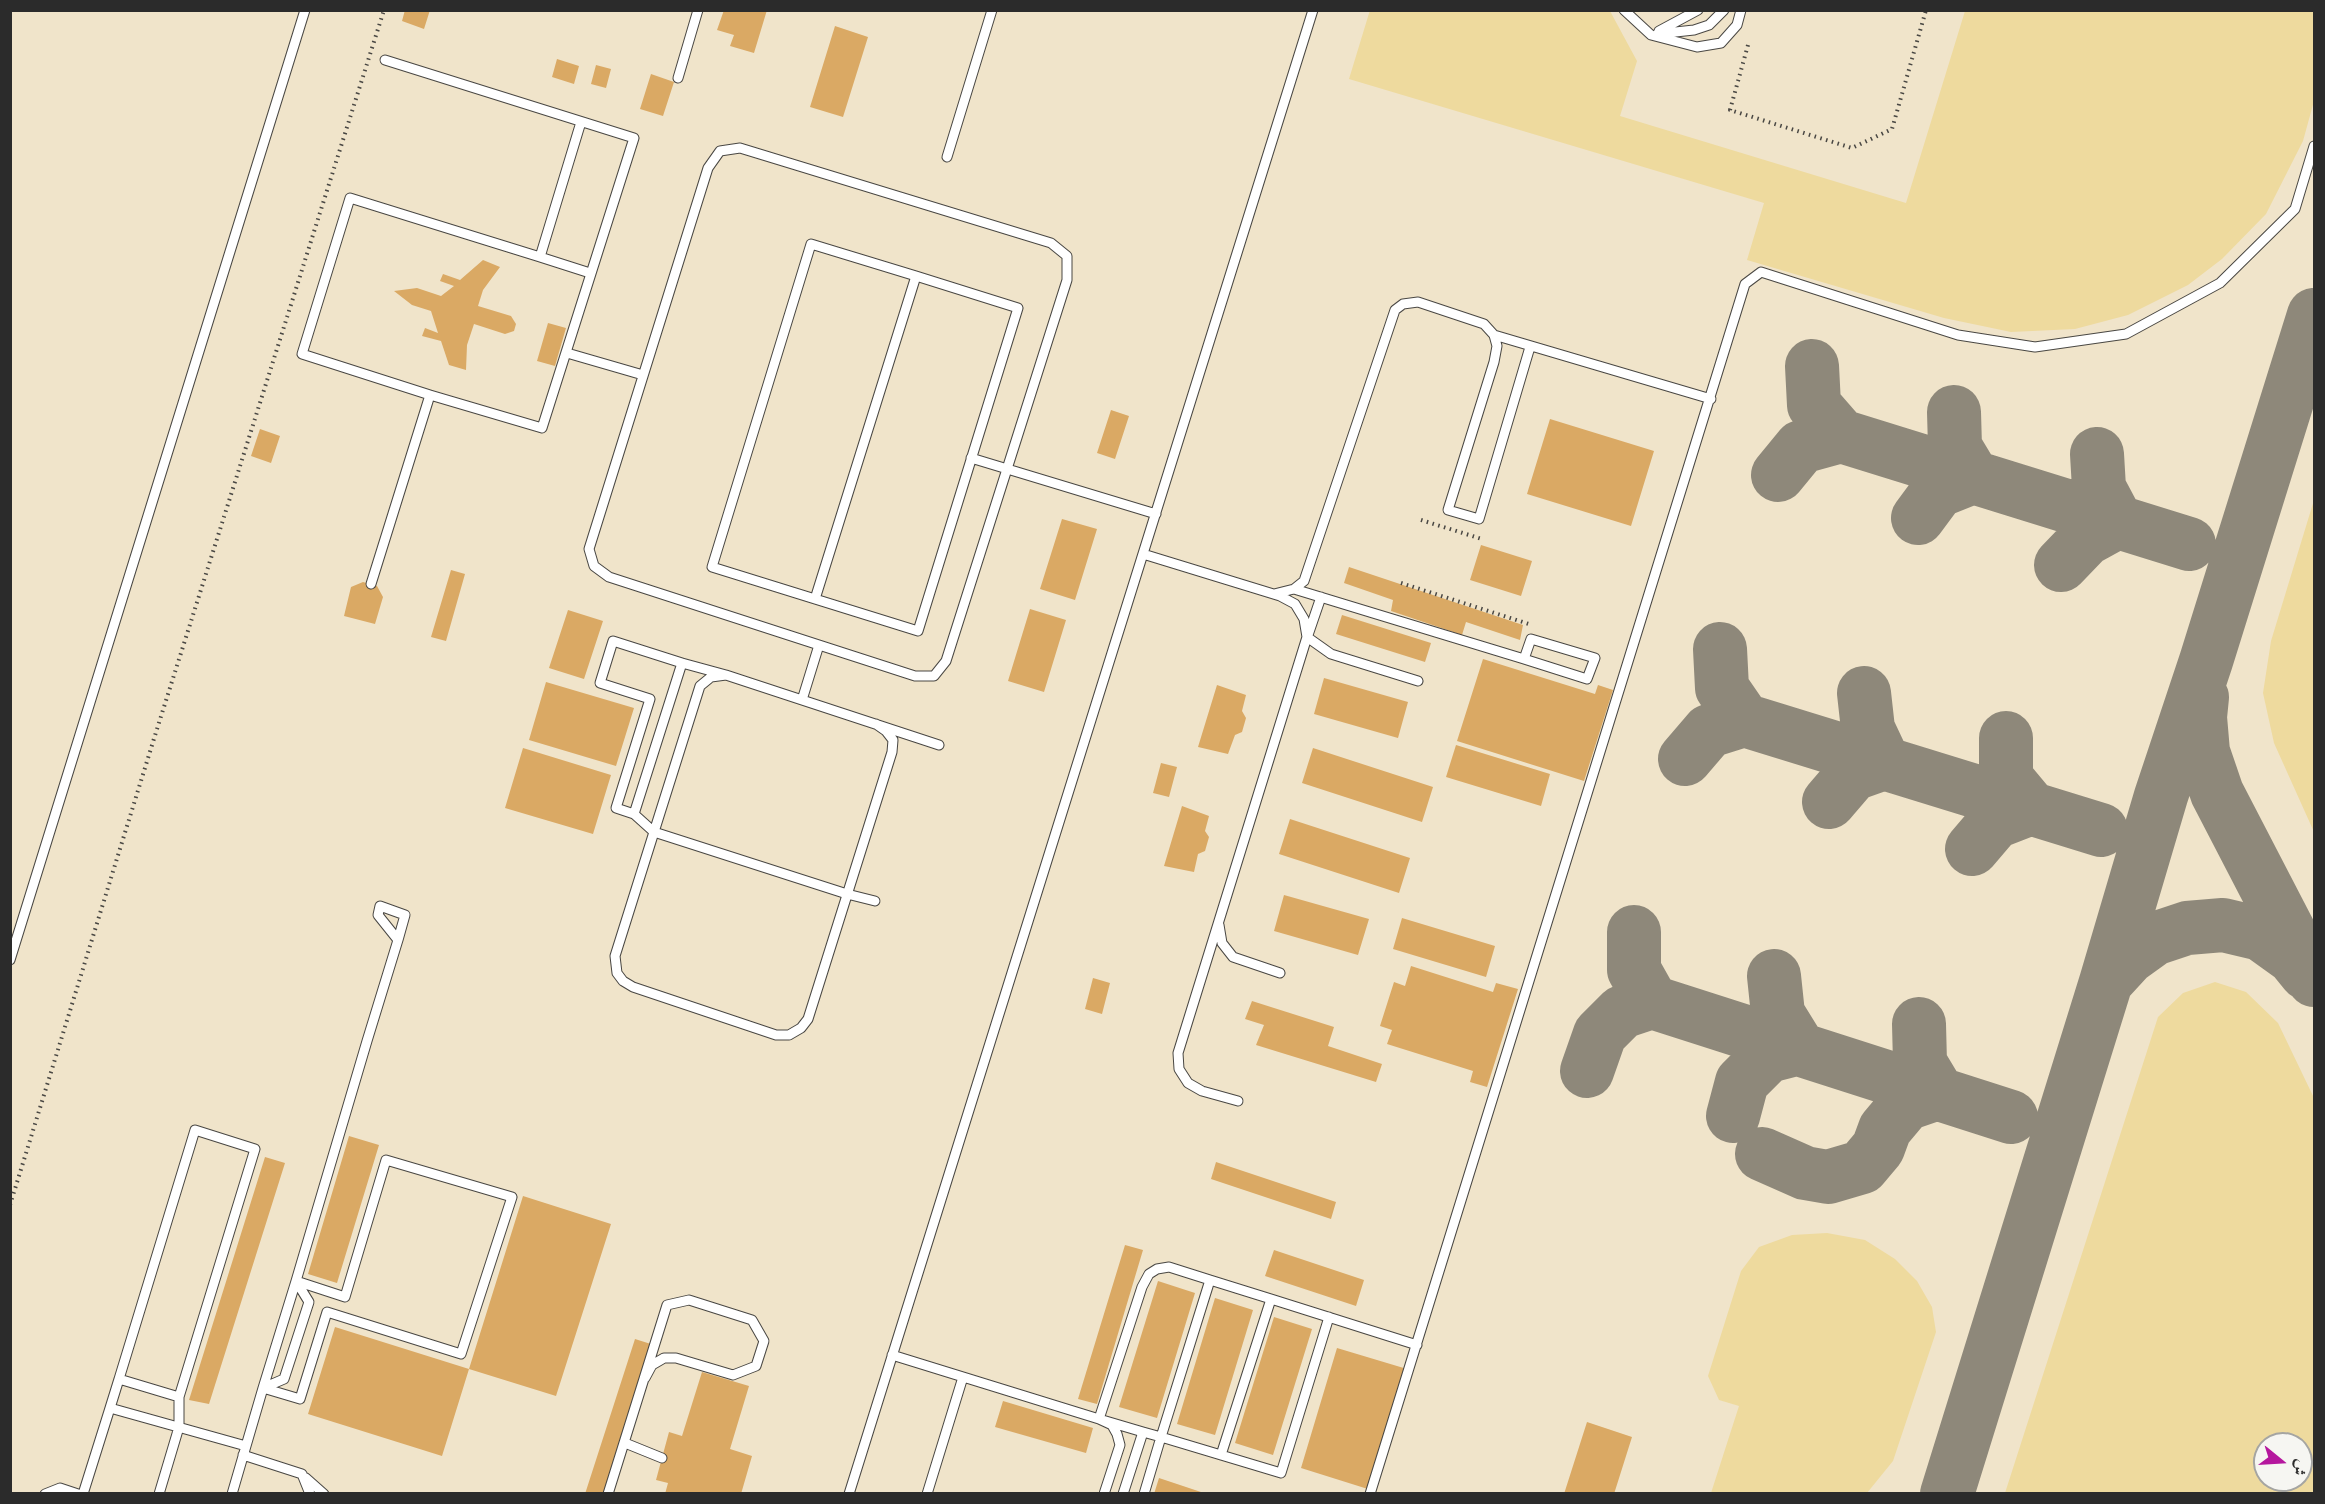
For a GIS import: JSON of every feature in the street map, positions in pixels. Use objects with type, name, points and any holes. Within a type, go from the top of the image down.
[{"type":"lane","points":[[10,960],[306,10]]},
{"type":"lane","points":[[678,78],[698,10]]},
{"type":"lane","points":[[947,157],[992,10]]},
{"type":"lane","points":[[849,1494],[1313,10]]},
{"type":"lane","points":[[1624,10],[1651,35],[1697,48],[1721,43],[1737,25],[1741,10]]},
{"type":"lane","points":[[1651,35],[1698,10]]},
{"type":"lane","points":[[1651,35],[1694,30],[1709,25],[1724,10]]},
{"type":"lane","points":[[385,60],[634,138],[542,428],[302,354],[350,198],[590,273]]},
{"type":"lane","points":[[540,256],[581,122]]},
{"type":"lane","points":[[1370,1494],[1745,284],[1761,272],[1958,335],[2035,347],[2126,334],[2220,283],[2295,209],[2314,146]]},
{"type":"lane","points":[[740,148],[1051,243],[1067,256],[1066,280],[1007,469],[946,661],[934,676],[915,676],[819,645],[609,577],[594,566],[589,549],[708,168],[720,151],[740,148]]},
{"type":"lane","points":[[811,244],[1018,308],[971,458],[918,631],[712,567],[811,244]]},
{"type":"lane","points":[[815,599],[916,276]]},
{"type":"lane","points":[[1274,594],[1294,589],[1304,581],[1395,310],[1403,304],[1418,302],[1484,324],[1494,335],[1497,346],[1494,363],[1448,510],[1479,519],[1530,346]]},
{"type":"lane","points":[[1494,335],[1711,399]]},
{"type":"lane","points":[[567,353],[643,375]]},
{"type":"lane","points":[[371,584],[430,395]]},
{"type":"lane","points":[[971,458],[1156,514]]},
{"type":"lane","points":[[1143,554],[1274,594],[1295,604],[1304,619],[1307,637],[1331,654],[1418,681]]},
{"type":"lane","points":[[1294,589],[1587,680],[1595,658],[1531,639],[1524,659]]},
{"type":"lane","points":[[1238,1101],[1202,1091],[1188,1083],[1179,1069],[1178,1053],[1320,597]]},
{"type":"lane","points":[[875,901],[654,832],[634,814],[616,808],[650,699],[600,683],[613,641],[726,675],[939,745]]},
{"type":"lane","points":[[802,700],[819,645]]},
{"type":"lane","points":[[634,814],[682,663]]},
{"type":"lane","points":[[726,675],[711,677],[700,686],[615,956],[616,973],[633,987],[765,1031],[789,1035],[801,1028],[808,1019],[892,752],[893,740],[876,724]]},
{"type":"lane","points":[[1218,923],[1222,943],[1233,957],[1280,973]]},
{"type":"lane","points":[[232,1494],[398,940]]},
{"type":"lane","points":[[82,1494],[195,1130],[255,1149],[179,1397],[179,1427],[159,1494]]},
{"type":"lane","points":[[263,1388],[300,1399],[327,1312],[461,1354],[512,1197],[386,1160],[345,1297],[296,1281]]},
{"type":"lane","points":[[1099,1419],[1142,1287],[1149,1274],[1157,1269],[1169,1267],[1417,1345]]},
{"type":"lane","points":[[1144,1494],[1210,1280]]},
{"type":"lane","points":[[263,1388],[284,1380],[309,1302],[296,1281]]},
{"type":"lane","points":[[1221,1455],[1270,1299]]},
{"type":"lane","points":[[608,1494],[667,1305],[689,1300],[752,1320],[764,1341],[756,1366],[733,1375],[676,1358],[664,1358],[652,1365],[645,1378]]},
{"type":"lane","points":[[892,1355],[1281,1473],[1329,1317]]},
{"type":"lane","points":[[927,1494],[963,1377]]},
{"type":"lane","points":[[119,1379],[179,1397]]},
{"type":"lane","points":[[110,1408],[179,1427],[245,1451],[302,1474],[324,1494]]},
{"type":"lane","points":[[1099,1419],[1112,1425],[1119,1445],[1104,1494]]},
{"type":"lane","points":[[1123,1494],[1143,1432]]},
{"type":"lane","points":[[625,1443],[662,1458]]},
{"type":"lane","points":[[302,1474],[310,1494]]},
{"type":"lane","points":[[45,1494],[60,1488],[78,1494]]},
{"type":"path","points":[[10,1204],[384,10]]},
{"type":"path","points":[[1748,45],[1731,110],[1852,148],[1892,129],[1926,10]]},
{"type":"path","points":[[1421,520],[1482,539]]},
{"type":"path","points":[[1401,583],[1534,626]]},
{"type":"sand","points":[[1370,10],[1610,11],[1637,61],[1620,116],[1906,203],[1965,11],[2314,11],[2314,101],[2303,141],[2266,214],[2222,259],[2188,285],[2128,315],[2075,329],[2011,332],[1944,318],[1747,260],[1764,203],[1349,79]]},
{"type":"sand","points":[[2314,500],[2314,832],[2274,743],[2263,693],[2271,641]]},
{"type":"sand","points":[[2215,982],[2246,992],[2278,1023],[2314,1098],[2314,1493],[2005,1493],[2158,1017],[2183,993]]},
{"type":"sand","points":[[1827,1233],[1865,1240],[1895,1259],[1917,1281],[1932,1307],[1936,1332],[1893,1461],[1867,1493],[1711,1493],[1739,1406],[1719,1400],[1708,1376],[1741,1271],[1759,1247],[1792,1235]]},
{"type":"building","points":[[405,10],[430,10],[424,29],[402,21]]},
{"type":"building","points":[[724,10],[767,10],[754,53],[730,46],[734,35],[717,30]]},
{"type":"building","points":[[835,26],[868,37],[843,117],[810,107]]},
{"type":"building","points":[[557,59],[579,66],[574,84],[552,77]]},
{"type":"building","points":[[596,65],[611,69],[606,88],[591,84]]},
{"type":"building","points":[[651,74],[674,82],[663,116],[640,109]]},
{"type":"building","points":[[483,260],[500,267],[483,290],[478,306],[511,316],[516,324],[514,331],[505,334],[474,324],[467,345],[466,370],[449,365],[441,341],[422,336],[425,328],[438,333],[431,311],[412,305],[394,291],[417,288],[441,296],[454,286],[440,281],[443,274],[460,280]]},
{"type":"building","points":[[548,323],[566,328],[555,366],[537,361]]},
{"type":"building","points":[[1111,410],[1129,416],[1115,459],[1097,453]]},
{"type":"building","points":[[1550,419],[1654,451],[1631,526],[1527,494]]},
{"type":"building","points":[[260,429],[280,436],[271,463],[251,456]]},
{"type":"building","points":[[1062,519],[1097,529],[1075,600],[1040,589]]},
{"type":"building","points":[[1481,545],[1532,561],[1521,596],[1470,580]]},
{"type":"building","points":[[1349,567],[1523,625],[1520,640],[1466,622],[1462,635],[1391,611],[1393,600],[1344,583]]},
{"type":"building","points":[[451,570],[465,574],[446,641],[431,637]]},
{"type":"building","points":[[363,582],[377,586],[383,597],[375,624],[344,616],[351,587]]},
{"type":"building","points":[[1030,609],[1066,620],[1044,692],[1008,681]]},
{"type":"building","points":[[568,610],[603,621],[584,679],[549,668]]},
{"type":"building","points":[[1342,615],[1431,643],[1425,662],[1336,634]]},
{"type":"building","points":[[1483,659],[1595,694],[1598,685],[1613,690],[1584,781],[1457,741]]},
{"type":"building","points":[[1324,678],[1408,702],[1398,738],[1314,714]]},
{"type":"building","points":[[546,682],[634,708],[616,766],[529,740]]},
{"type":"building","points":[[1217,685],[1246,695],[1242,711],[1246,718],[1242,732],[1235,735],[1228,754],[1198,747]]},
{"type":"building","points":[[1456,745],[1550,774],[1541,806],[1446,777]]},
{"type":"building","points":[[523,748],[611,775],[593,834],[505,808]]},
{"type":"building","points":[[1313,748],[1433,787],[1422,822],[1302,783]]},
{"type":"building","points":[[1161,763],[1177,767],[1169,797],[1153,793]]},
{"type":"building","points":[[1182,806],[1209,816],[1205,831],[1209,837],[1205,851],[1198,854],[1194,872],[1164,866]]},
{"type":"building","points":[[1290,819],[1410,858],[1399,893],[1279,854]]},
{"type":"building","points":[[1284,895],[1369,919],[1358,955],[1274,931]]},
{"type":"building","points":[[1402,918],[1495,946],[1486,977],[1393,949]]},
{"type":"building","points":[[1411,966],[1493,992],[1496,983],[1518,989],[1487,1087],[1470,1082],[1473,1071],[1387,1044],[1392,1030],[1380,1026],[1394,982],[1405,986]]},
{"type":"building","points":[[1093,978],[1110,983],[1102,1014],[1085,1009]]},
{"type":"building","points":[[1252,1001],[1334,1027],[1328,1046],[1382,1064],[1376,1082],[1256,1045],[1264,1025],[1245,1019]]},
{"type":"building","points":[[349,1136],[379,1145],[337,1283],[308,1274]]},
{"type":"building","points":[[265,1157],[285,1163],[209,1404],[189,1400]]},
{"type":"building","points":[[1216,1162],[1336,1202],[1331,1219],[1211,1179]]},
{"type":"building","points":[[523,1196],[611,1224],[556,1396],[469,1369]]},
{"type":"building","points":[[1125,1245],[1143,1250],[1097,1404],[1078,1399]]},
{"type":"building","points":[[1274,1250],[1364,1280],[1356,1306],[1265,1276]]},
{"type":"building","points":[[1158,1281],[1195,1293],[1157,1418],[1119,1407]]},
{"type":"building","points":[[1215,1298],[1253,1310],[1215,1435],[1177,1424]]},
{"type":"building","points":[[1274,1317],[1312,1329],[1273,1455],[1235,1443]]},
{"type":"building","points":[[335,1327],[469,1369],[442,1456],[308,1414]]},
{"type":"building","points":[[635,1339],[654,1345],[608,1494],[585,1494]]},
{"type":"building","points":[[1337,1348],[1407,1369],[1371,1490],[1301,1468]]},
{"type":"building","points":[[702,1372],[749,1386],[730,1449],[752,1456],[741,1494],[665,1494],[668,1483],[656,1480],[669,1432],[682,1436]]},
{"type":"building","points":[[1003,1401],[1093,1428],[1086,1453],[995,1427]]},
{"type":"building","points":[[1587,1422],[1632,1437],[1614,1494],[1564,1494]]},
{"type":"building","points":[[1159,1478],[1204,1493],[1204,1494],[1154,1494]]},
{"type":"taxiway","points":[[1947,1494],[2106,982],[2161,796],[2206,661],[2314,315]]},
{"type":"taxiway","points":[[1778,475],[1801,447],[1841,436],[1814,405],[1812,366]]},
{"type":"taxiway","points":[[1918,518],[1938,491],[1973,477],[1955,447],[1954,412]]},
{"type":"taxiway","points":[[1841,436],[2189,544]]},
{"type":"taxiway","points":[[2061,565],[2086,539],[2117,522],[2099,488],[2097,454]]},
{"type":"taxiway","points":[[1685,759],[1709,731],[1744,720],[1722,688],[1720,649]]},
{"type":"taxiway","points":[[1829,802],[1853,774],[1884,763],[1868,729],[1864,693]]},
{"type":"taxiway","points":[[2202,697],[2200,717],[2203,752],[2217,793],[2314,980]]},
{"type":"taxiway","points":[[1744,720],[2101,830]]},
{"type":"taxiway","points":[[1972,849],[1995,822],[2031,808],[2006,778],[2006,738]]},
{"type":"taxiway","points":[[2106,982],[2129,957],[2154,939],[2187,928],[2223,925],[2261,934],[2293,957],[2306,973]]},
{"type":"taxiway","points":[[1587,1071],[1600,1034],[1622,1012],[1652,1002],[1634,970],[1634,932]]},
{"type":"taxiway","points":[[1733,1116],[1742,1082],[1768,1056],[1799,1048],[1778,1014],[1774,976]]},
{"type":"taxiway","points":[[1652,1002],[2011,1117]]},
{"type":"taxiway","points":[[1762,1154],[1805,1173],[1828,1177],[1862,1167],[1878,1148],[1885,1129],[1906,1104],[1938,1093],[1920,1063],[1919,1024]]}]
